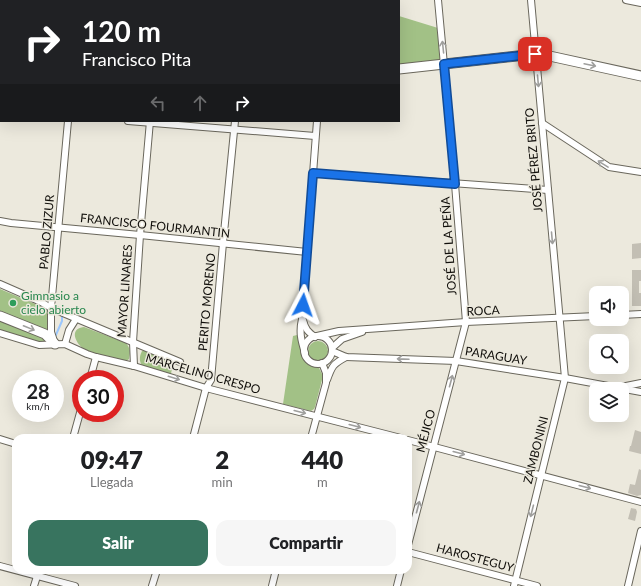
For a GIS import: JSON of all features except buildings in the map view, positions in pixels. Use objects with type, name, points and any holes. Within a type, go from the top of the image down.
[{"type":"street","name":"JOSÉ DE LA PEÑA","points":[[438,0],[466,322]]},
{"type":"street","name":"JOSÉ PÉREZ BRITO","points":[[530,0],[559,318]]},
{"type":"street","points":[[626,0],[641,3]]},
{"type":"street","points":[[400,69],[535,54],[641,76]]},
{"type":"street","name":"PABLO ZIZUR","points":[[55,344],[51,332],[51,308],[68,122]]},
{"type":"street","points":[[149,122],[315,136]]},
{"type":"street","name":"MAYOR LINARES","points":[[134,366],[133,342],[149,122]]},
{"type":"street","name":"PERITO MORENO","points":[[194,434],[206,388],[211,380],[235,122]]},
{"type":"street","points":[[317,122],[300,337],[304,353],[309,361],[317,364],[322,363],[329,358],[332,349],[342,339],[371,329]]},
{"type":"street","points":[[542,123],[608,168],[641,172]]},
{"type":"street","points":[[313,173],[548,190]]},
{"type":"street","name":"FRANCISCO FOURMANTIN","points":[[0,221],[307,252]]},
{"type":"street","name":"MARCELINO CRESPO","points":[[0,284],[76,319],[180,362]]},
{"type":"street","points":[[629,315],[641,314]]},
{"type":"street","points":[[0,316],[45,334],[55,344]]},
{"type":"street","name":"ROCA","points":[[371,329],[466,322],[589,316]]},
{"type":"street","name":"ZAMBONINI","points":[[515,583],[564,378],[559,318]]},
{"type":"street","points":[[65,344],[69,330],[76,319]]},
{"type":"street","points":[[302,319],[306,330],[316,336],[326,338],[332,349]]},
{"type":"street","name":"MÉJICO","points":[[412,530],[466,322]]},
{"type":"street","points":[[304,353],[306,344],[309,340],[316,336],[339,331],[371,329]]},
{"type":"street","name":"MARCELINO CRESPO","points":[[0,333],[39,345],[65,344],[96,357],[134,366],[206,388],[386,434]]},
{"type":"street","name":"PARAGUAY","points":[[332,349],[346,357],[456,361],[589,383]]},
{"type":"street","points":[[92,370],[96,357]]},
{"type":"street","points":[[312,434],[326,382],[332,368],[334,364],[346,357]]},
{"type":"street","points":[[322,363],[326,373],[326,382]]},
{"type":"street","points":[[629,386],[641,383]]},
{"type":"street","name":"PARAGUAY","points":[[629,390],[641,392]]},
{"type":"street","points":[[73,434],[77,422]]},
{"type":"street","points":[[0,439],[12,443]]},
{"type":"street","points":[[412,441],[641,502]]},
{"type":"street","points":[[628,586],[641,531]]},
{"type":"street","name":"HAROSTEGUY","points":[[412,553],[515,583],[537,586]]},
{"type":"street","points":[[0,566],[12,568]]},
{"type":"street","points":[[34,586],[38,574]]},
{"type":"street","points":[[41,574],[75,586]]},
{"type":"street","points":[[152,586],[155,574]]},
{"type":"street","points":[[272,586],[275,574]]},
{"type":"street","points":[[397,586],[400,574]]},
{"type":"green space","points":[[400,16],[438,28],[440,60],[400,67]]},
{"type":"green space","points":[[0,289],[47,309],[49,317],[48,330],[47,331],[0,313]]},
{"type":"green space","points":[[0,319],[42,336],[45,341],[40,342],[0,331]]},
{"type":"green space","points":[[84,327],[126,343],[130,353],[129,359],[125,362],[100,356],[85,350],[75,337],[76,331],[79,328]]},
{"type":"green space","points":[[297,335],[305,359],[313,365],[318,366],[323,376],[315,407],[311,411],[283,404],[293,336]]},
{"type":"green space","points":[[318,341],[325,344],[328,351],[325,358],[318,361],[311,358],[308,351],[311,344]]},
{"type":"green space","points":[[144,350],[173,362],[171,374],[143,367],[140,357],[142,351]]},
{"type":"waterway","points":[[55,337],[62,321],[62,315]]},
{"type":"place","name":"Gimnasio a cielo abierto","points":[[13,303]]},
{"type":"route","points":[[303,305],[313,173],[455,184],[444,64],[535,54]]}]
